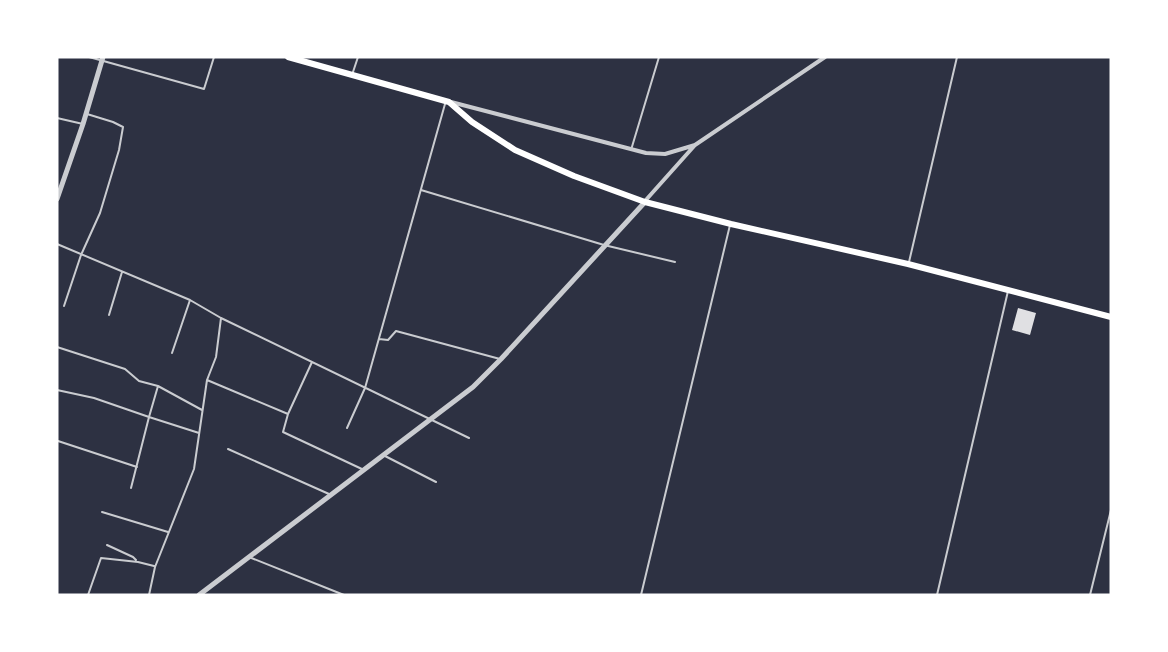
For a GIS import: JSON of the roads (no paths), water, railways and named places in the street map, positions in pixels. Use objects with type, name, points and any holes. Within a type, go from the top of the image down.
[{"type":"main road","points":[[288,57],[447,101],[472,122],[515,150],[574,176],[645,202],[908,264],[1111,317]]},
{"type":"street","points":[[199,595],[473,387],[695,145],[825,57]]},
{"type":"street","points":[[57,199],[58,190],[83,124],[102,59]]},
{"type":"street","points":[[447,101],[646,153],[665,154],[695,145]]},
{"type":"lane","points":[[89,57],[204,89],[214,57]]},
{"type":"lane","points":[[352,75],[358,57]]},
{"type":"lane","points":[[631,150],[659,57]]},
{"type":"lane","points":[[908,264],[957,57]]},
{"type":"lane","points":[[347,428],[365,388],[447,101]]},
{"type":"lane","points":[[64,306],[81,255],[100,213],[119,150],[123,127],[86,114]]},
{"type":"lane","points":[[57,118],[83,124]]},
{"type":"lane","points":[[421,190],[604,245],[675,262]]},
{"type":"lane","points":[[641,595],[731,224]]},
{"type":"lane","points":[[57,244],[190,300],[221,318],[469,438]]},
{"type":"lane","points":[[109,315],[122,272]]},
{"type":"lane","points":[[937,595],[1009,290]]},
{"type":"lane","points":[[172,353],[190,300]]},
{"type":"lane","points":[[149,595],[155,567],[194,469],[207,380],[216,357],[221,318]]},
{"type":"lane","points":[[379,339],[388,340],[396,331],[501,359]]},
{"type":"lane","points":[[57,347],[124,369],[139,381],[158,386],[202,410]]},
{"type":"lane","points":[[312,362],[288,414],[283,432],[364,470]]},
{"type":"lane","points":[[207,380],[288,414]]},
{"type":"lane","points":[[131,488],[158,386]]},
{"type":"lane","points":[[57,390],[94,398],[199,433]]},
{"type":"lane","points":[[58,441],[137,467]]},
{"type":"lane","points":[[228,449],[331,495]]},
{"type":"lane","points":[[382,455],[436,482]]},
{"type":"lane","points":[[1090,595],[1111,510]]},
{"type":"lane","points":[[102,512],[168,532]]},
{"type":"lane","points":[[107,545],[133,557],[138,562]]},
{"type":"lane","points":[[249,557],[344,595]]},
{"type":"lane","points":[[88,595],[101,558],[138,562],[155,567]]}]
